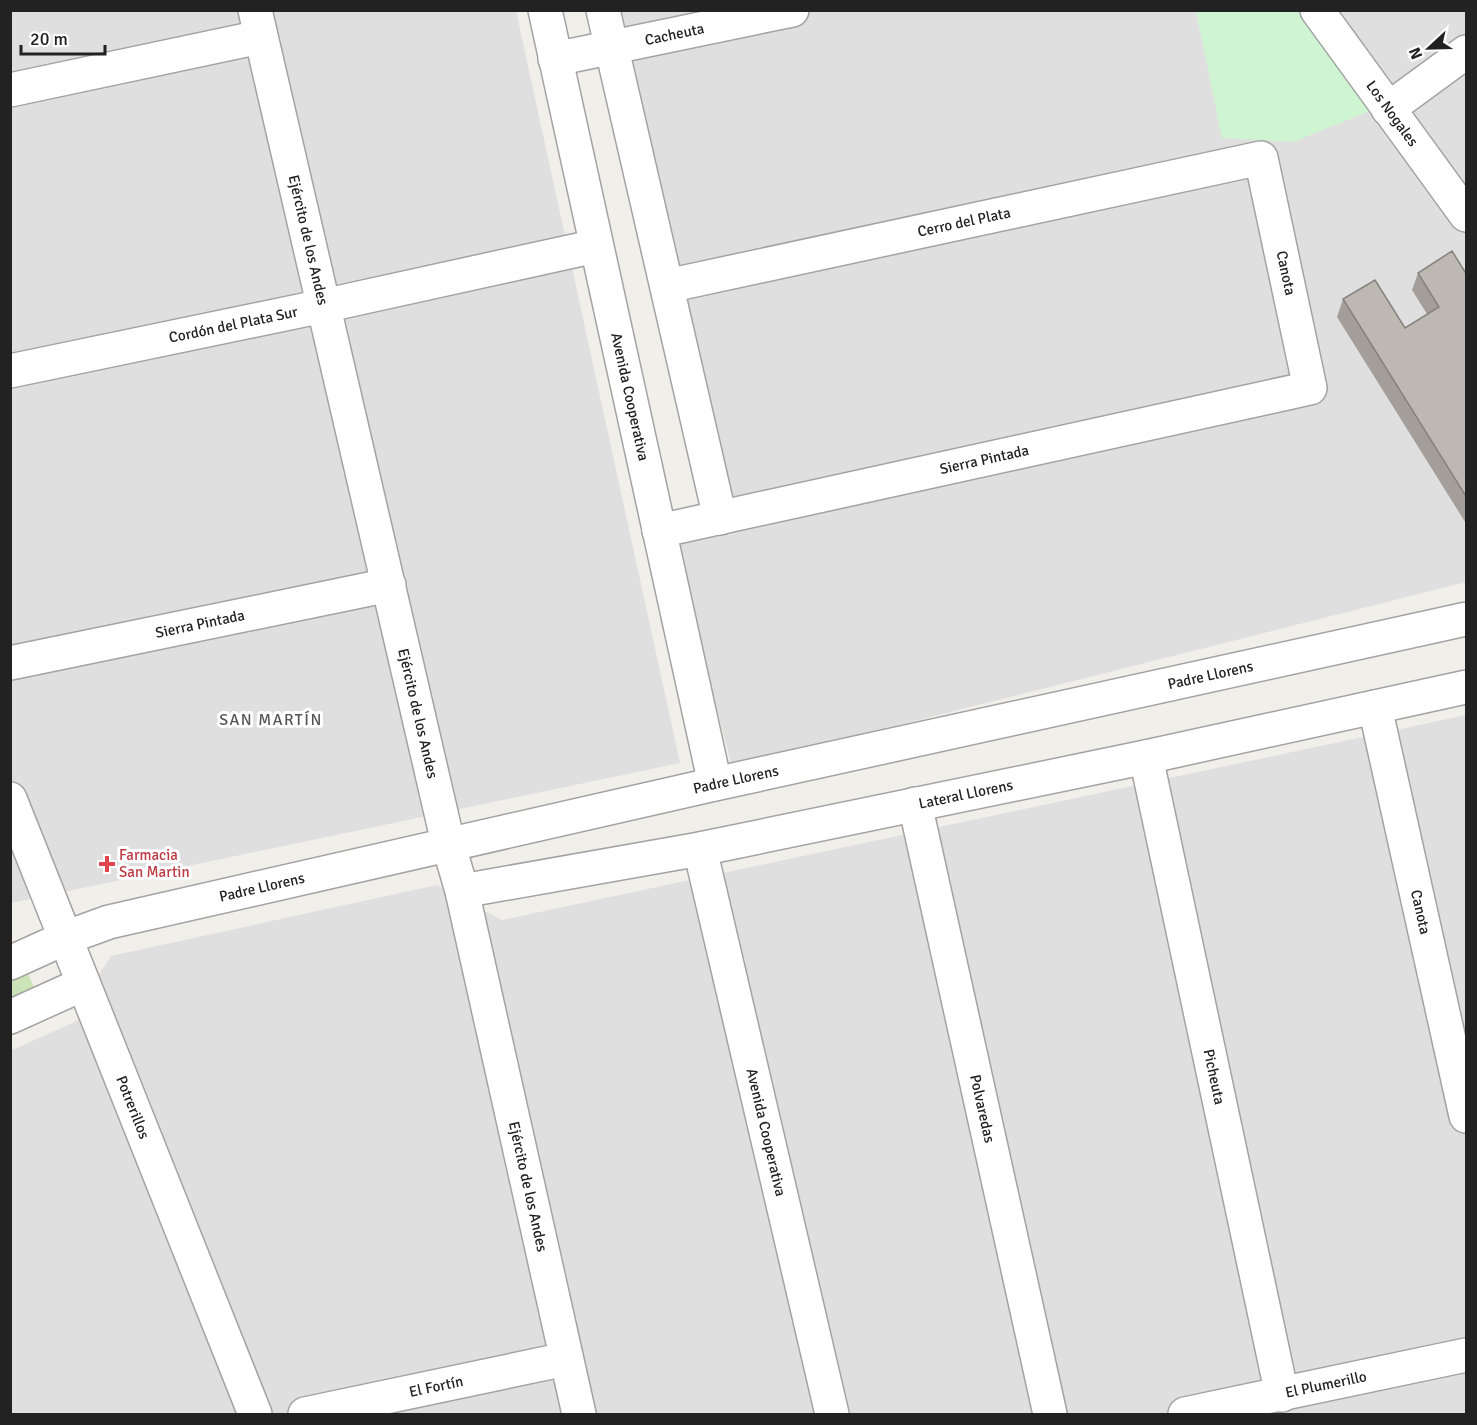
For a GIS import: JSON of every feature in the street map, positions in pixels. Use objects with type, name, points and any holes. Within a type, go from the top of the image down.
[{"type":"street","name":"Avenida Cooperativa","points":[[545,10],[715,783]]},
{"type":"street","points":[[603,10],[720,518]]},
{"type":"street","name":"Cacheuta","points":[[555,59],[792,10]]},
{"type":"street","name":"Los Nogales","points":[[1317,10],[1467,215]]},
{"type":"street","points":[[10,90],[258,24]]},
{"type":"street","name":"Ejército de los Andes","points":[[258,24],[448,843],[462,891],[579,1414]]},
{"type":"street","points":[[1388,109],[1467,52]]},
{"type":"street","name":"Cerro del Plata","points":[[667,286],[1262,158]]},
{"type":"street","name":"Canota","points":[[1262,158],[1310,388]]},
{"type":"street","name":"Cordón del Plata Sur","points":[[10,371],[596,246]]},
{"type":"street","name":"Sierra Pintada","points":[[659,531],[1310,388]]},
{"type":"street","name":"Sierra Pintada","points":[[10,663],[389,585]]},
{"type":"street","name":"Padre Llorens","points":[[10,963],[65,938],[109,922],[715,783],[1467,619]]},
{"type":"street","name":"Lateral Llorens","points":[[462,891],[700,849],[1146,757],[1467,687]]},
{"type":"street","name":"Canota","points":[[1376,707],[1467,1116]]},
{"type":"street","name":"Picheuta","points":[[1146,757],[1282,1395]]},
{"type":"street","name":"Potrerillos","points":[[10,799],[255,1414]]},
{"type":"street","name":"Polvaredas","points":[[915,804],[1050,1414]]},
{"type":"street","name":"Avenida Cooperativa","points":[[700,849],[832,1414]]},
{"type":"street","points":[[10,1017],[83,984]]},
{"type":"street","name":"El Plumerillo","points":[[1185,1414],[1467,1355]]},
{"type":"street","name":"El Fortín","points":[[305,1414],[566,1359]]},
{"type":"shaded area","points":[[10,11],[516,11],[680,763],[11,903]]},
{"type":"shaded area","points":[[614,11],[1466,11],[1466,582],[732,767],[673,541],[734,528]]},
{"type":"shaded area","points":[[1466,715],[1466,1414],[11,1414],[10,1051],[110,1006],[98,976],[111,956],[437,885],[502,920]]},
{"type":"green space","points":[[1196,11],[1297,11],[1370,111],[1293,142],[1222,138]]},
{"type":"green space","points":[[26,970],[37,993],[11,1005],[10,977]]},
{"type":"building","points":[[1452,251],[1467,275],[1467,498],[1343,299],[1375,280],[1405,328],[1439,307],[1418,273]]},
{"type":"place","name":"Farmacia San Martin","points":[[107,864]]},
{"type":"district","name":"SAN MARTÍN","points":[[271,720]]}]
